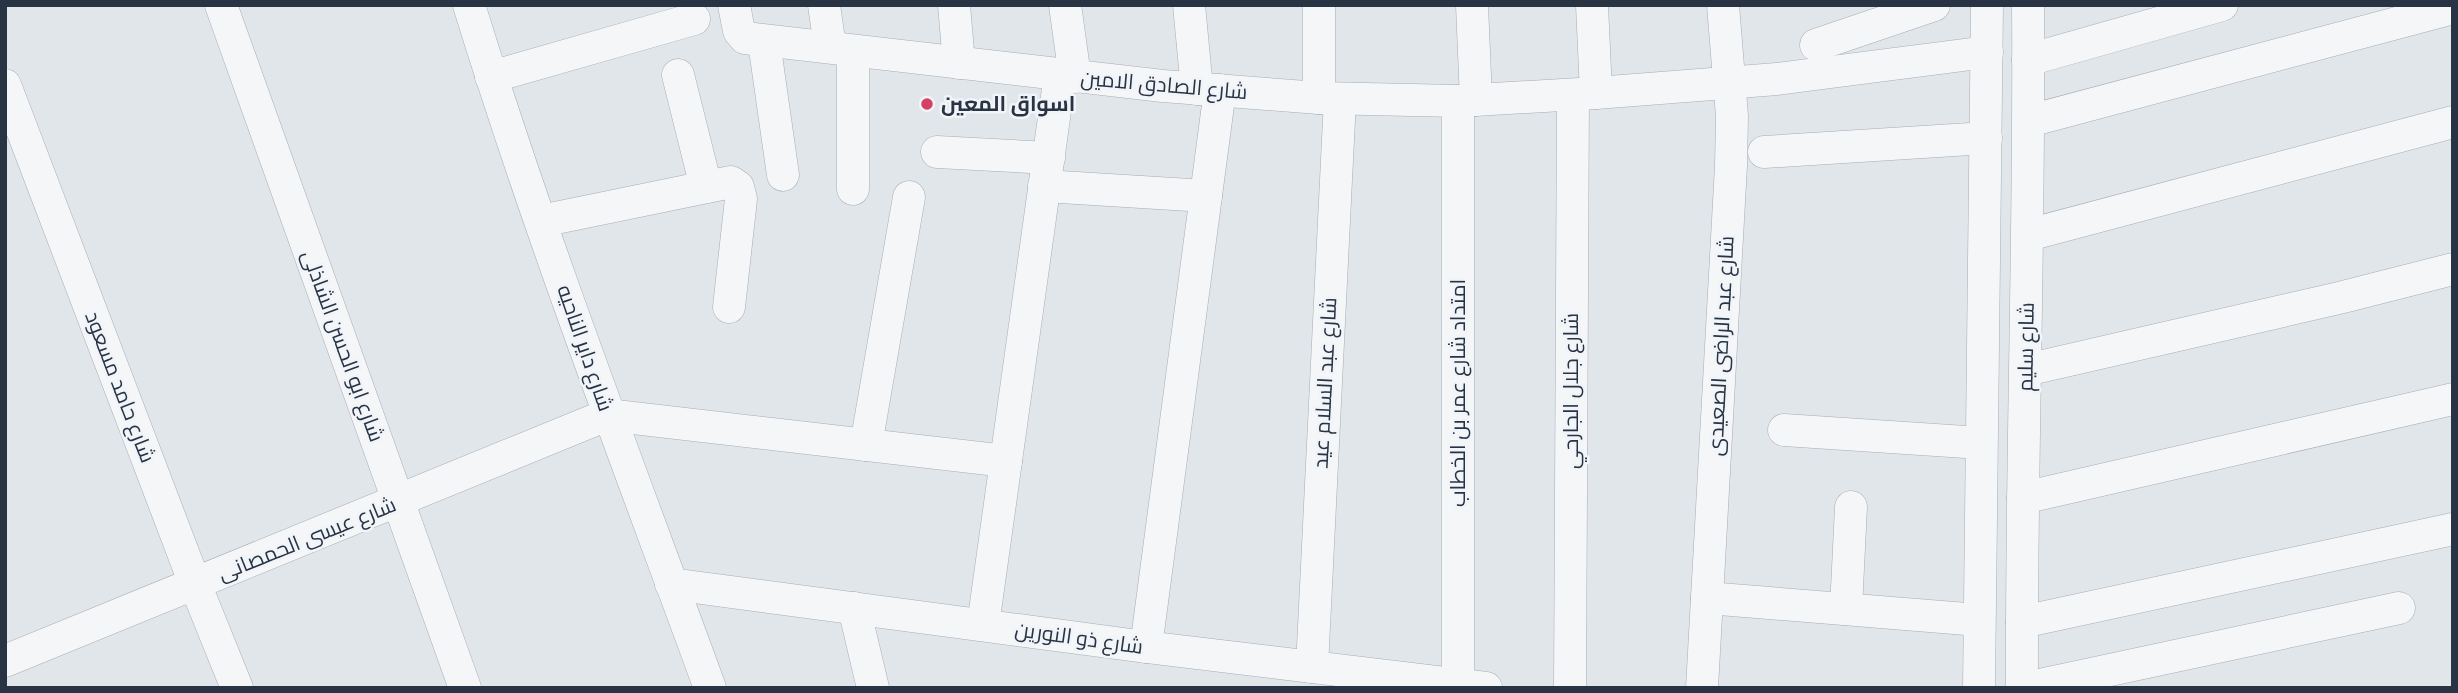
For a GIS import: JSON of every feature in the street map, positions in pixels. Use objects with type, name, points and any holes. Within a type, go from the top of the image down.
[{"type":"street","name":"شارع ابو الحسن الشاذلى","points":[[221,5],[465,688]]},
{"type":"street","name":"شارع داير الناحيه","points":[[469,5],[491,77],[607,415],[709,688]]},
{"type":"street","points":[[824,5],[842,49],[853,189]]},
{"type":"street","points":[[954,5],[959,63]]},
{"type":"street","points":[[983,625],[1047,172],[1067,76],[1065,5]]},
{"type":"street","points":[[1146,647],[1206,196],[1209,90],[1189,5]]},
{"type":"street","name":"شارع عبد السلام عيد","points":[[1302,673],[1329,98],[1319,5]]},
{"type":"street","name":"امتداد شارع عمر بن الخطاب","points":[[1467,687],[1467,100],[1472,5]]},
{"type":"street","name":"شارع جلال الجارحي","points":[[1570,688],[1584,94],[1592,5]]},
{"type":"street","name":"شارع عبد الراضى الصعيدى","points":[[1702,688],[1731,166],[1732,116],[1723,5]]},
{"type":"street","points":[[1816,45],[1934,5]]},
{"type":"street","name":"شارع سليم","points":[[1979,688],[1987,5]]},
{"type":"street","name":"شارع سليم","points":[[2024,688],[2022,622],[2028,235],[2028,5]]},
{"type":"street","points":[[2028,60],[2222,5]]},
{"type":"street","points":[[2029,121],[2453,8]]},
{"type":"street","points":[[491,77],[694,19]]},
{"type":"street","points":[[746,26],[783,175]]},
{"type":"street","name":"شارع الصادق الامين","points":[[746,26],[842,49],[1067,76],[1329,98],[1467,100],[1584,94],[1777,79],[1987,52]]},
{"type":"street","points":[[678,75],[706,187]]},
{"type":"street","name":"شارع حامد مسعود","points":[[5,85],[237,688]]},
{"type":"street","points":[[2028,235],[2453,122]]},
{"type":"street","points":[[1764,152],[1986,138]]},
{"type":"street","points":[[937,152],[1206,196]]},
{"type":"street","points":[[541,221],[731,182],[738,187],[741,199],[729,307]]},
{"type":"street","points":[[866,444],[909,197]]},
{"type":"street","points":[[2026,370],[2453,269]]},
{"type":"street","points":[[2023,498],[2453,399]]},
{"type":"street","name":"شارع عيسى الحمصانى","points":[[5,661],[607,415]]},
{"type":"street","points":[[607,415],[1006,461]]},
{"type":"street","points":[[1784,430],[1981,443]]},
{"type":"street","points":[[1846,609],[1851,507]]},
{"type":"street","points":[[2022,622],[2453,529]]},
{"type":"street","name":"شارع ذو النورين","points":[[671,584],[1146,647],[1302,673],[1467,687]]},
{"type":"street","points":[[1707,598],[1979,620]]},
{"type":"street","points":[[854,608],[873,688]]},
{"type":"street","points":[[2024,688],[2399,608]]},
{"type":"place","name":"اسواق المعين","points":[[927,104]]}]
